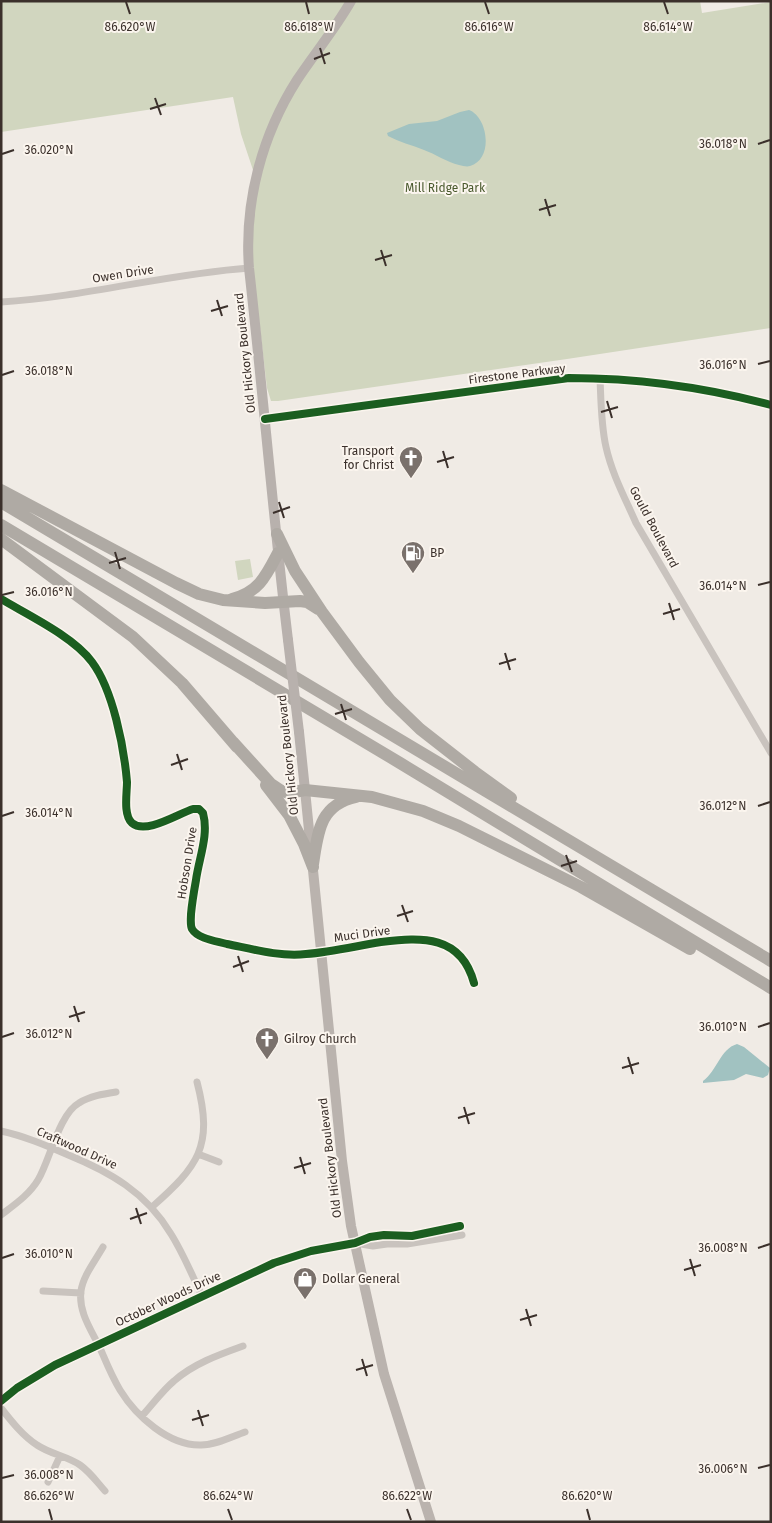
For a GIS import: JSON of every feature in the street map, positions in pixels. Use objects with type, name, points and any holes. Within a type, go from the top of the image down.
[{"type":"highway","points":[[1,490],[199,594],[223,600],[265,603],[307,602],[322,612]]},
{"type":"highway","points":[[1,502],[771,961]]},
{"type":"highway","points":[[1,525],[400,763],[771,988]]},
{"type":"highway","points":[[277,534],[295,571],[322,612],[390,700],[420,729],[475,772],[591,854]]},
{"type":"highway","points":[[1,539],[133,637],[182,683],[277,789],[288,792],[305,790],[364,796],[423,810],[460,826],[600,897],[745,981],[771,992]]},
{"type":"highway","points":[[223,600],[243,596],[257,588],[278,554]]},
{"type":"highway","points":[[233,742],[289,815],[313,867]]},
{"type":"highway","points":[[313,867],[318,834],[324,818],[341,802],[354,797],[364,796]]},
{"type":"main road","name":"Old Hickory Boulevard","points":[[351,1],[298,79],[270,132],[259,166],[251,204],[248,237],[249,268],[278,554],[322,951],[342,1161],[355,1243],[384,1374],[430,1522]]},
{"type":"street","name":"Owen Drive","points":[[1,302],[56,297],[206,271],[249,268]]},
{"type":"street","name":"Firestone Parkway","points":[[264,419],[544,380],[600,378],[705,389],[771,405]]},
{"type":"street","name":"Gould Boulevard","points":[[600,378],[606,446],[609,460],[624,497],[645,538],[771,752]]},
{"type":"street","name":"Hobson Drive","points":[[1,599],[77,646],[88,656],[99,672],[111,703],[122,744],[126,772],[128,814],[131,821],[137,826],[147,826],[193,808],[203,812],[205,831],[192,902],[191,923],[193,930],[208,938],[261,951],[299,954],[322,951]]},
{"type":"street","name":"Muci Drive","points":[[322,951],[404,939],[430,940],[441,943],[455,951],[467,966],[474,983]]},
{"type":"street","points":[[152,1207],[184,1177],[198,1154],[203,1137],[204,1116],[197,1082]]},
{"type":"street","points":[[1,1215],[19,1201],[35,1184],[53,1148],[63,1122],[73,1107],[88,1098],[116,1092]]},
{"type":"street","name":"Craftwood Drive","points":[[1,1131],[53,1148],[109,1173],[132,1189],[152,1207],[172,1235],[202,1296]]},
{"type":"street","points":[[198,1154],[220,1162]]},
{"type":"street","points":[[355,1243],[376,1236],[408,1236],[460,1226]]},
{"type":"street","points":[[355,1243],[372,1246],[407,1244],[462,1235]]},
{"type":"street","name":"October Woods Drive","points":[[1,1400],[42,1372],[98,1344],[284,1259],[355,1243]]},
{"type":"street","points":[[103,1248],[84,1281],[81,1294],[84,1312],[122,1394],[142,1416],[168,1437],[176,1441],[188,1444],[210,1444],[245,1432]]},
{"type":"street","points":[[43,1291],[81,1294]]},
{"type":"street","points":[[142,1416],[169,1385],[182,1374],[202,1362],[242,1346]]},
{"type":"street","points":[[1,1408],[32,1442],[84,1468],[104,1491]]},
{"type":"street","points":[[48,1482],[60,1456]]},
{"type":"green space","name":"Mill Ridge Park","points":[[1,1],[700,1],[702,13],[771,2],[771,328],[271,401],[267,388],[254,277],[253,218],[258,185],[241,134],[233,97],[1,132]]},
{"type":"green space","points":[[250,559],[253,577],[238,580],[235,561]]},
{"type":"water","points":[[469,110],[481,121],[486,138],[483,155],[478,162],[470,166],[450,162],[392,138],[387,133],[409,124],[437,121]]},
{"type":"water","points":[[737,1044],[744,1047],[770,1068],[768,1075],[763,1078],[746,1074],[734,1080],[703,1083],[726,1050]]},
{"type":"cycle path","points":[[265,419],[569,378],[595,378],[671,385],[721,393],[771,405]]},
{"type":"cycle path","points":[[1,599],[62,635],[92,662],[106,688],[116,719],[127,782],[126,809],[132,823],[138,826],[154,825],[193,809],[199,809],[203,813],[205,830],[191,914],[191,926],[195,932],[213,941],[266,952],[296,955],[396,940],[425,940],[450,948],[460,956],[468,967],[474,983]]},
{"type":"cycle path","points":[[1,1401],[17,1388],[55,1365],[274,1263],[311,1251],[355,1243],[370,1237],[384,1235],[412,1236],[460,1226]]},
{"type":"place","name":"Transport for Christ","points":[[411,479]]},
{"type":"place","name":"BP","points":[[413,574]]},
{"type":"place","name":"Gilroy Church","points":[[267,1060]]},
{"type":"place","name":"Dollar General","points":[[305,1300]]}]
